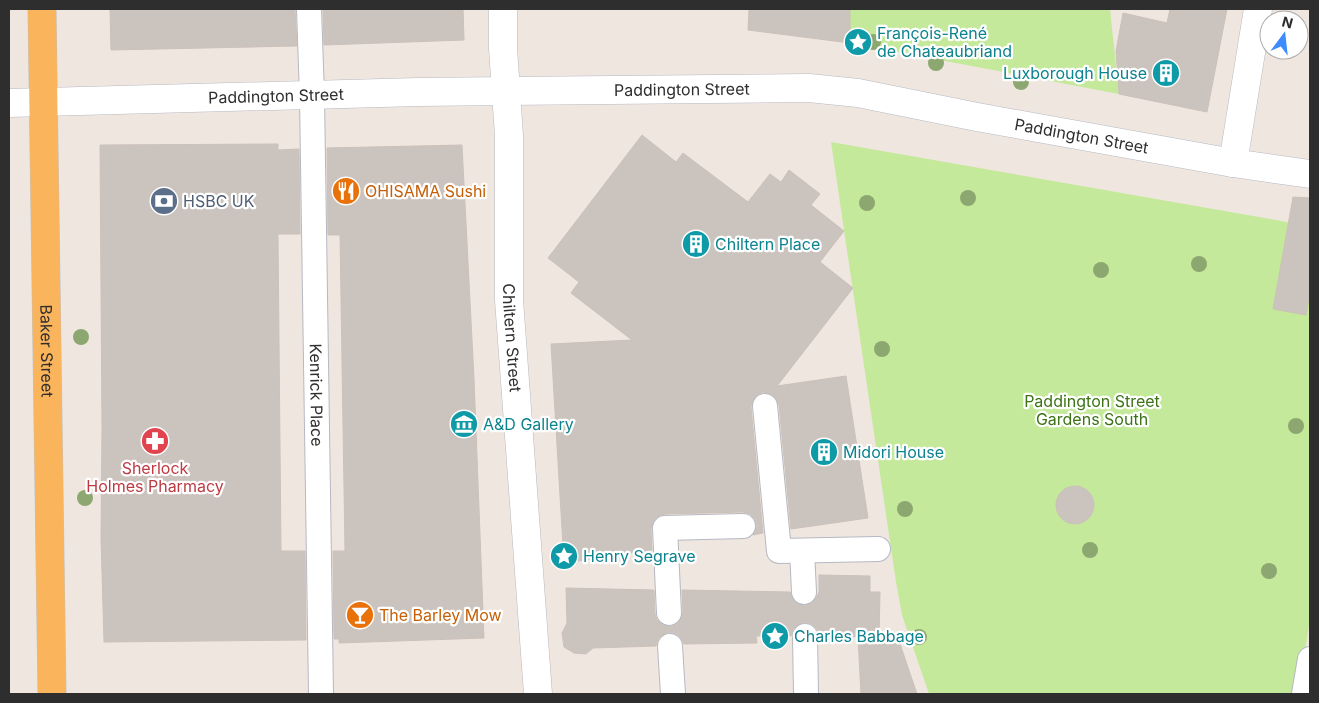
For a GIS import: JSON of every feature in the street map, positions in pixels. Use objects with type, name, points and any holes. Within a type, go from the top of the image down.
[{"type":"main road","name":"Baker Street","points":[[42,9],[52,694]]},
{"type":"main road","name":"Chiltern Street","points":[[503,9],[509,136],[509,300],[538,694]]},
{"type":"main road","points":[[1233,163],[1258,9]]},
{"type":"main road","name":"Paddington Street","points":[[9,103],[418,92],[809,88],[858,94],[1233,163],[1310,174]]},
{"type":"lane","name":"Kenrick Place","points":[[309,9],[322,694]]},
{"type":"lane","points":[[765,406],[779,551],[878,549]]},
{"type":"lane","points":[[669,613],[665,528],[743,526]]},
{"type":"lane","points":[[802,551],[804,592]]},
{"type":"lane","points":[[805,636],[806,694]]},
{"type":"lane","points":[[670,646],[673,694]]},
{"type":"lane","points":[[1304,694],[1310,659]]},
{"type":"green space","points":[[850,9],[1110,9],[1119,94],[850,43]]},
{"type":"green space","name":"Paddington Street Gardens South","points":[[831,142],[1310,226],[1310,619],[1298,694],[929,694],[902,615],[896,582]]},
{"type":"building","points":[[110,9],[295,9],[297,46],[111,50]]},
{"type":"building","points":[[323,9],[463,9],[464,40],[324,45]]},
{"type":"building","points":[[749,9],[850,9],[850,43],[748,30]]},
{"type":"building","name":"Luxborough House","points":[[1170,9],[1227,9],[1207,112],[1119,94],[1116,51],[1123,13],[1167,23]]},
{"type":"building","points":[[642,135],[676,162],[683,153],[748,202],[770,174],[781,182],[789,170],[820,194],[811,205],[844,231],[820,262],[853,288],[777,386],[846,376],[868,518],[791,529],[779,405],[776,398],[771,394],[763,392],[753,400],[751,407],[763,533],[753,535],[757,526],[755,519],[750,514],[743,512],[665,514],[657,517],[653,522],[651,529],[652,550],[564,563],[551,344],[632,340],[571,293],[579,282],[548,258]]},
{"type":"building","points":[[278,144],[278,150],[299,149],[300,234],[278,234],[281,551],[305,551],[306,640],[104,642],[101,538],[100,145]]},
{"type":"building","points":[[462,145],[474,379],[484,638],[339,643],[339,639],[334,639],[333,551],[345,551],[340,235],[328,235],[327,148]]},
{"type":"building","points":[[1293,197],[1310,198],[1310,292],[1306,315],[1273,309]]},
{"type":"building","points":[[1075,486],[1082,487],[1088,492],[1093,498],[1093,512],[1088,518],[1082,523],[1075,524],[1068,523],[1062,518],[1057,512],[1056,505],[1057,498],[1062,492],[1068,487]]},
{"type":"building","points":[[819,575],[870,576],[870,592],[880,592],[879,637],[819,636],[817,629],[812,624],[804,622],[793,629],[791,636],[756,636],[757,643],[684,644],[677,634],[670,632],[658,639],[656,646],[593,648],[586,654],[574,653],[564,647],[562,633],[567,623],[566,588],[654,590],[657,620],[663,625],[670,627],[677,624],[681,619],[683,612],[682,590],[790,592],[793,600],[805,606],[812,603],[819,592]]},
{"type":"building","points":[[858,637],[898,638],[917,694],[861,694]]},
{"type":"place","name":"François-René de Chateaubriand","points":[[858,42]]},
{"type":"place","name":"Luxborough House","points":[[1166,73]]},
{"type":"place","name":"OHISAMA Sushi","points":[[346,191]]},
{"type":"place","name":"HSBC UK","points":[[164,201]]},
{"type":"place","name":"Chiltern Place","points":[[696,244]]},
{"type":"place","name":"A&D Gallery","points":[[464,424]]},
{"type":"place","name":"Sherlock Holmes Pharmacy","points":[[155,441]]},
{"type":"place","name":"Midori House","points":[[824,452]]},
{"type":"place","name":"Henry Segrave","points":[[564,556]]},
{"type":"place","name":"The Barley Mow","points":[[360,615]]},
{"type":"place","name":"Charles Babbage","points":[[775,636]]}]
